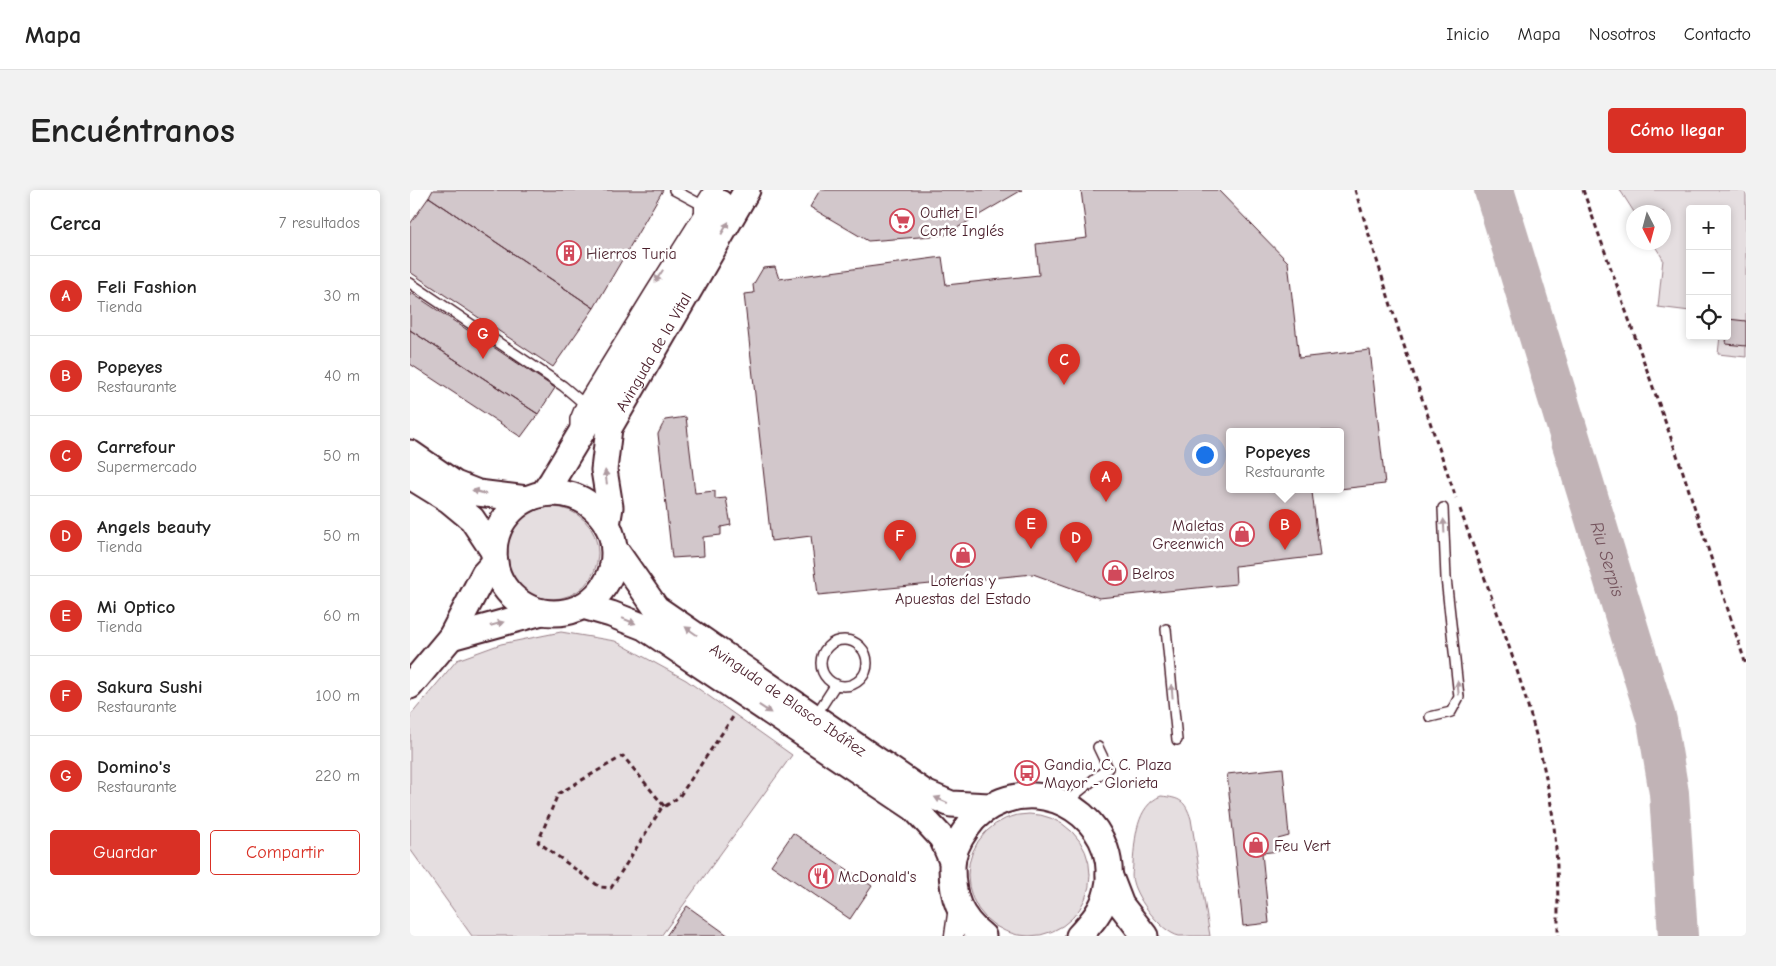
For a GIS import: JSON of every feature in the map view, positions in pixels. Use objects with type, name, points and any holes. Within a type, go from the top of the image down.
[{"type":"main road","name":"Avinguda de la Vital","points":[[535,497],[575,442],[728,190]]},
{"type":"main road","name":"Avinguda de la Vital","points":[[611,537],[610,507],[604,470],[608,428],[748,190]]},
{"type":"main road","points":[[410,453],[456,484],[478,493],[535,497],[562,494],[580,499],[596,510],[611,537],[613,566],[607,582],[596,596],[583,606],[570,611],[542,612],[525,606],[511,595],[501,582],[494,557],[472,520],[449,500],[410,476]]},
{"type":"main road","points":[[410,686],[451,637],[494,557],[496,536],[503,521],[513,509],[535,497]]},
{"type":"main road","name":"Avinguda de Blasco Ibáñez","points":[[611,537],[656,608],[925,792],[951,804],[989,806]]},
{"type":"main road","name":"Avinguda de Blasco Ibáñez","points":[[583,606],[611,614],[644,627],[914,808],[942,838],[952,861]]},
{"type":"main road","points":[[451,637],[542,612]]},
{"type":"main road","points":[[983,936],[971,926],[958,907],[952,884],[952,861],[959,840],[972,821],[989,806],[1014,797],[1040,796],[1065,803],[1085,817],[1100,837],[1106,852],[1109,874],[1121,905],[1145,936]]},
{"type":"main road","points":[[1079,936],[1101,908],[1107,892],[1109,874]]},
{"type":"street","name":"Avinguda de la Vital","points":[[704,206],[714,190]]},
{"type":"street","points":[[704,206],[704,230]]},
{"type":"street","points":[[954,936],[958,907]]},
{"type":"lane","points":[[679,191],[704,206]]},
{"type":"lane","name":"Avinguda de la Vital","points":[[575,442],[575,419],[582,402],[704,206]]},
{"type":"lane","points":[[410,283],[563,386],[582,402]]},
{"type":"lane","points":[[1430,717],[1452,712],[1459,697],[1446,578],[1443,508]]},
{"type":"lane","points":[[1166,629],[1176,740]]},
{"type":"lane","points":[[843,640],[849,641],[860,647],[864,653],[866,659],[864,673],[855,682],[843,685],[836,684],[826,677],[821,665],[821,658],[831,644],[843,640]]},
{"type":"lane","points":[[815,717],[836,684]]},
{"type":"lane","points":[[1065,803],[1108,768],[1098,747]]},
{"type":"path","points":[[1355,190],[1399,331],[1530,713],[1552,811],[1558,878],[1558,936]]},
{"type":"path","points":[[1582,190],[1682,469],[1746,666]]},
{"type":"path","points":[[664,806],[623,756],[558,794],[538,842],[600,887],[611,888],[660,809],[678,797],[739,707]]},
{"type":"shaded area","points":[[1620,190],[1746,190],[1746,357],[1718,354],[1720,340],[1731,340],[1731,205],[1686,205],[1686,310],[1658,307],[1663,259],[1657,250],[1671,250],[1671,205],[1630,205]]},
{"type":"shaded area","points":[[552,507],[570,510],[585,520],[595,535],[598,553],[595,571],[585,586],[570,596],[552,599],[534,596],[519,586],[509,571],[506,553],[509,535],[519,520],[534,510]]},
{"type":"shaded area","points":[[561,632],[615,641],[686,680],[792,755],[661,936],[472,936],[410,849],[410,716],[457,660],[501,644]]},
{"type":"shaded area","points":[[1161,796],[1181,801],[1191,819],[1210,936],[1179,936],[1172,933],[1151,914],[1135,889],[1132,875],[1138,824],[1146,807]]},
{"type":"shaded area","points":[[1029,814],[1053,818],[1072,832],[1086,851],[1090,875],[1086,899],[1072,918],[1053,932],[1029,936],[1005,932],[986,918],[972,899],[968,875],[972,851],[986,832],[1005,818]]},
{"type":"building","name":"Hierros Turia","points":[[433,190],[663,190],[594,308],[429,197]]},
{"type":"building","name":"Outlet El Corte Inglés","points":[[820,190],[1022,190],[945,235],[868,241],[810,207]]},
{"type":"building","points":[[1081,190],[1218,190],[1288,262],[1299,358],[1370,350],[1385,484],[1344,489],[1344,428],[1226,428],[1226,493],[1312,493],[1320,556],[1235,566],[1236,584],[1099,598],[1033,574],[818,595],[811,536],[771,541],[744,294],[754,293],[753,285],[763,268],[775,267],[779,279],[942,257],[946,285],[1039,275],[1036,244],[1087,238]]},
{"type":"building","points":[[429,197],[594,308],[553,367],[410,272],[410,224]]},
{"type":"building","points":[[410,292],[555,388],[538,414],[410,330]]},
{"type":"building","points":[[1731,319],[1746,321],[1746,346],[1726,344],[1726,340],[1731,340]]},
{"type":"building","points":[[410,330],[538,414],[521,437],[410,364]]},
{"type":"building","points":[[686,417],[695,493],[715,491],[715,499],[726,498],[731,525],[721,527],[721,535],[703,537],[704,556],[672,558],[658,434],[665,420]]},
{"type":"building","name":"Feu Vert","points":[[1283,768],[1289,836],[1278,839],[1279,851],[1262,853],[1269,923],[1243,926],[1227,774]]},
{"type":"building","name":"McDonald's","points":[[793,833],[872,886],[850,919],[771,865]]},
{"type":"building","points":[[687,906],[729,936],[666,936]]},
{"type":"waterway","name":"Riu Serpis","points":[[1494,190],[1657,721],[1669,793],[1678,936]]},
{"type":"place","name":"Outlet El Corte Inglés","points":[[902,221]]},
{"type":"place","name":"Hierros Turia","points":[[569,253]]},
{"type":"place","name":"Domino's","points":[[483,359]]},
{"type":"place","name":"Carrefour","points":[[1064,385]]},
{"type":"place","name":"Feli Fashion","points":[[1106,502]]},
{"type":"place","name":"Maletas Greenwich","points":[[1242,534]]},
{"type":"place","name":"Mi Optico","points":[[1031,549]]},
{"type":"place","name":"Popeyes","points":[[1285,550]]},
{"type":"place","name":"Loterías y Apuestas del Estado","points":[[963,555]]},
{"type":"place","name":"Sakura Sushi","points":[[900,561]]},
{"type":"place","name":"Angels beauty","points":[[1076,563]]},
{"type":"place","name":"Belros","points":[[1115,573]]},
{"type":"place","name":"Gandia, C. C. Plaza Mayor - Glorieta","points":[[1027,773]]},
{"type":"place","name":"Feu Vert","points":[[1256,845]]},
{"type":"place","name":"McDonald's","points":[[821,876]]}]
